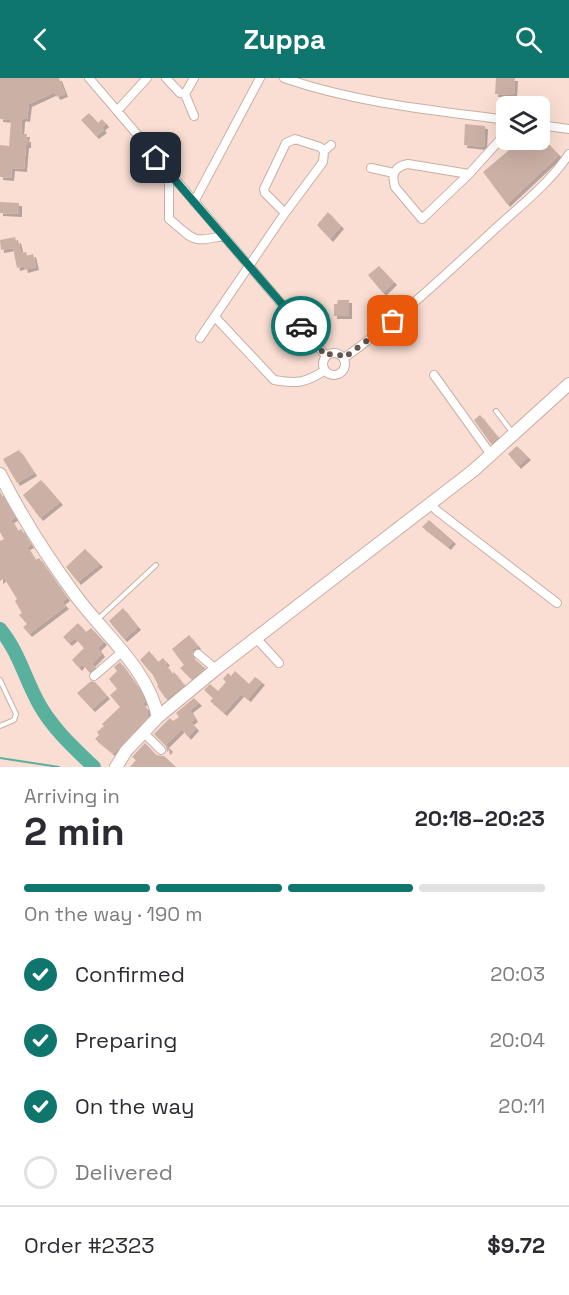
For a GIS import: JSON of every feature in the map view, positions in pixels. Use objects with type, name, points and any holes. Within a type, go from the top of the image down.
[{"type":"main road","points":[[116,767],[126,751],[158,717],[216,669],[492,456],[569,384]]},
{"type":"main road","points":[[0,474],[77,597],[122,652],[151,694],[158,717]]},
{"type":"street","points":[[89,78],[326,356]]},
{"type":"street","points":[[117,111],[147,78]]},
{"type":"street","points":[[166,78],[180,93],[185,94]]},
{"type":"street","points":[[185,94],[194,78]]},
{"type":"street","points":[[194,202],[260,78]]},
{"type":"street","points":[[284,78],[359,99],[496,118]]},
{"type":"street","points":[[185,94],[194,116]]},
{"type":"street","points":[[550,126],[569,129]]},
{"type":"street","points":[[200,338],[285,213],[323,162],[328,148],[295,139],[286,143],[264,189],[265,193],[285,213]]},
{"type":"street","points":[[469,174],[408,164],[401,165],[394,173],[395,187],[422,219],[469,174],[496,144]]},
{"type":"street","points":[[344,358],[381,332],[418,300],[545,183],[569,154]]},
{"type":"street","points":[[371,168],[394,173]]},
{"type":"street","points":[[169,174],[169,219],[195,240],[203,241],[222,236]]},
{"type":"street","points":[[215,317],[274,380],[300,383],[324,371]]},
{"type":"street","points":[[332,353],[344,358],[346,364],[340,374],[328,375],[324,371],[322,366],[326,356],[332,353]]},
{"type":"street","points":[[434,375],[492,456]]},
{"type":"street","points":[[430,503],[557,603]]},
{"type":"street","points":[[256,639],[279,663]]},
{"type":"street","points":[[94,676],[122,652]]},
{"type":"street","points":[[198,654],[216,669]]},
{"type":"street","points":[[143,732],[161,750]]},
{"type":"lane","points":[[496,411],[515,435]]},
{"type":"lane","points":[[96,620],[156,565]]},
{"type":"lane","points":[[0,680],[16,714],[14,720],[0,726]]},
{"type":"building","points":[[0,78],[59,78],[65,94],[57,97],[55,92],[29,104],[27,119],[22,120],[21,134],[27,134],[26,139],[28,139],[24,169],[12,168],[11,178],[0,177],[0,145],[9,146],[11,120],[0,119]]},
{"type":"building","points":[[496,78],[515,78],[514,95],[495,94]]},
{"type":"building","points":[[89,113],[98,123],[102,119],[106,124],[102,128],[104,130],[96,136],[81,120]]},
{"type":"building","points":[[465,124],[485,126],[484,147],[464,145]]},
{"type":"building","points":[[550,146],[559,155],[507,204],[483,172],[509,150],[550,150]]},
{"type":"building","points":[[0,202],[19,203],[19,214],[0,213]]},
{"type":"building","points":[[328,212],[341,226],[330,239],[317,225]]},
{"type":"building","points":[[15,237],[21,253],[26,252],[27,256],[33,254],[36,267],[25,270],[24,266],[17,268],[13,248],[1,250],[0,240]]},
{"type":"building","points":[[379,266],[394,282],[383,293],[368,275]]},
{"type":"building","points":[[338,300],[349,300],[349,316],[334,316],[334,304],[337,304]]},
{"type":"building","points":[[480,415],[498,437],[491,444],[474,420]]},
{"type":"building","points":[[517,446],[528,457],[518,466],[508,454]]},
{"type":"building","points":[[19,450],[34,473],[17,483],[3,459]]},
{"type":"building","points":[[41,480],[60,502],[40,518],[23,495]]},
{"type":"building","points":[[0,492],[15,518],[11,520],[17,531],[21,529],[31,545],[27,547],[35,560],[39,558],[67,598],[62,602],[66,606],[29,634],[23,627],[27,624],[19,615],[22,613],[15,601],[17,599],[4,578],[0,581],[0,541],[4,539],[0,532]]},
{"type":"building","points":[[429,520],[453,541],[448,547],[422,527]]},
{"type":"building","points":[[85,549],[100,564],[78,582],[66,567]]},
{"type":"building","points":[[123,608],[138,627],[124,639],[109,621]]},
{"type":"building","points":[[78,623],[86,632],[91,628],[104,642],[98,648],[102,654],[92,664],[95,667],[89,672],[82,664],[79,668],[72,660],[84,648],[75,638],[69,643],[63,637]]},
{"type":"building","points":[[189,635],[198,646],[193,649],[192,657],[205,668],[191,679],[180,668],[184,665],[172,649]]},
{"type":"building","points":[[149,651],[158,662],[163,658],[172,674],[174,672],[184,685],[166,699],[153,675],[140,660]]},
{"type":"building","points":[[120,662],[138,687],[148,716],[113,754],[95,739],[99,735],[97,732],[104,726],[102,724],[120,707],[110,695],[117,689],[109,679],[117,671],[114,667]]},
{"type":"building","points":[[235,671],[249,684],[255,677],[262,682],[248,699],[241,694],[224,713],[210,701],[213,698],[204,690],[210,684],[218,691],[226,682],[223,679],[228,673],[231,676]]},
{"type":"building","points":[[91,681],[95,682],[107,696],[92,709],[77,693]]},
{"type":"building","points":[[194,698],[199,703],[190,710],[195,719],[191,722],[196,728],[188,737],[182,729],[166,745],[170,749],[167,752],[166,746],[154,734],[170,718],[173,721],[179,717],[176,713]]},
{"type":"building","points":[[145,743],[156,755],[164,756],[176,767],[130,767],[136,760],[132,757]]},
{"type":"waterway","points":[[0,629],[17,656],[34,695],[51,722],[94,767]]},
{"type":"waterway","points":[[0,758],[59,767]]},
{"type":"way so far","points":[[301,326],[326,356],[332,353],[344,358],[393,321]]},
{"type":"route","points":[[156,158],[301,326]]}]
